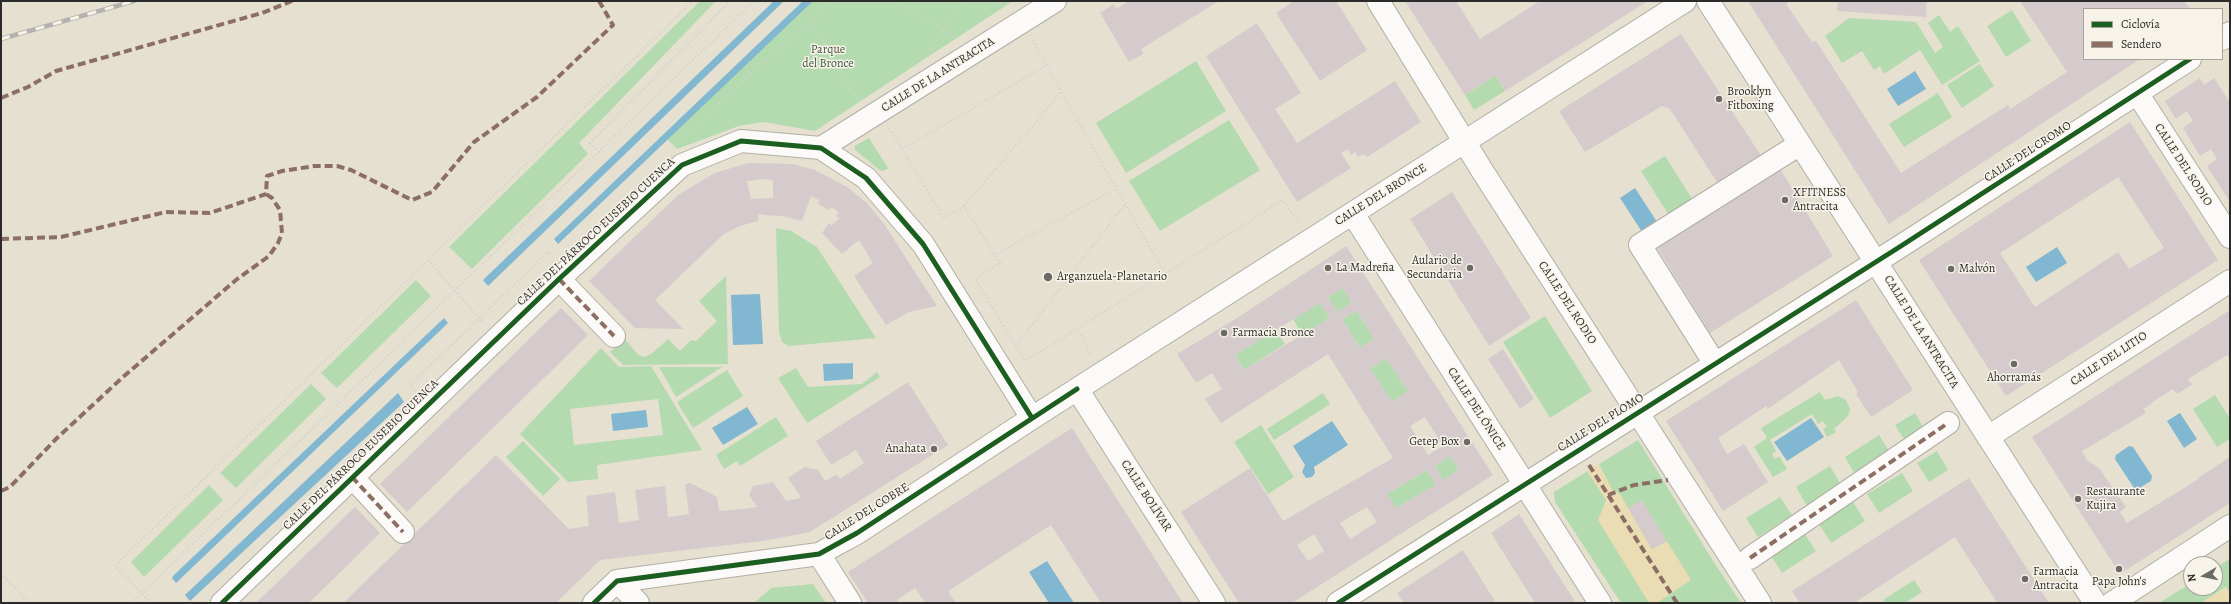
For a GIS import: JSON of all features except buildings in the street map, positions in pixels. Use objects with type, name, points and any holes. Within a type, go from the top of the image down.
[{"type":"street","name":"CALLE DE LA ANTRACITA","points":[[821,148],[1055,1]]},
{"type":"street","name":"CALLE DEL RODIO","points":[[1378,1],[1464,142],[1760,603]]},
{"type":"street","name":"CALLE DEL BRONCE","points":[[1077,389],[1685,1]]},
{"type":"street","name":"CALLE DE LA ANTRACITA","points":[[1708,1],[2095,603]]},
{"type":"street","name":"CALLE DEL CROMO","points":[[1876,261],[2188,60]]},
{"type":"street","name":"CALLE DEL SODIO","points":[[2136,93],[2230,237]]},
{"type":"street","name":"CALLE DEL PÁRROCO EUSEBIO CUENCA","points":[[222,603],[559,279],[682,165],[741,141],[821,148],[866,178],[923,244],[1032,418]]},
{"type":"street","points":[[1715,364],[1640,245],[1800,144]]},
{"type":"street","name":"CALLE DEL ÓNICE","points":[[1353,214],[1600,603]]},
{"type":"street","name":"CALLE DEL PLOMO","points":[[1338,603],[1876,261]]},
{"type":"street","points":[[559,279],[614,336]]},
{"type":"street","name":"CALLE DEL LITIO","points":[[1988,437],[2230,281]]},
{"type":"street","name":"CALLE DEL COBRE","points":[[616,581],[819,554],[857,533],[1077,389]]},
{"type":"street","name":"CALLE BOLÍVAR","points":[[1077,389],[1214,603]]},
{"type":"street","points":[[1750,558],[1948,423]]},
{"type":"street","points":[[352,478],[403,532]]},
{"type":"street","points":[[2112,603],[2230,526]]},
{"type":"street","points":[[819,554],[850,603]]},
{"type":"street","points":[[594,603],[616,581],[638,603]]},
{"type":"path","points":[[151,603],[115,566],[693,1]]},
{"type":"path","points":[[599,152],[590,143],[730,1]]},
{"type":"path","points":[[132,603],[754,1]]},
{"type":"path","points":[[895,1],[946,29],[958,38]]},
{"type":"path","points":[[925,59],[946,29],[962,1]]},
{"type":"path","points":[[993,1],[1006,5]]},
{"type":"path","points":[[811,24],[861,104]]},
{"type":"path","points":[[1030,38],[1062,91],[1165,274]]},
{"type":"path","points":[[902,149],[1047,65]]},
{"type":"path","points":[[887,125],[944,218],[964,206],[1062,91]]},
{"type":"path","points":[[994,255],[1117,188]]},
{"type":"path","points":[[964,206],[1000,263],[975,279],[1025,361],[1284,200],[1303,229]]},
{"type":"path","points":[[1016,346],[1126,203]]},
{"type":"path","points":[[428,260],[480,319]]},
{"type":"path","points":[[1081,335],[1092,358]]},
{"type":"path","points":[[1,573],[30,603]]},
{"type":"path","points":[[1714,603],[1733,591]]},
{"type":"green space","points":[[700,1],[716,1],[579,143],[588,154],[472,269],[449,247]]},
{"type":"green space","name":"Parque del Bronce","points":[[806,1],[1013,1],[815,131],[764,122],[739,126],[677,149],[663,135]]},
{"type":"green space","points":[[2012,10],[2031,41],[2006,57],[1987,26]]},
{"type":"green space","points":[[1939,15],[1950,32],[1958,26],[1980,61],[1942,85],[1920,50],[1884,74],[1880,66],[1874,70],[1862,51],[1842,63],[1825,36],[1849,18],[1916,22],[1935,53],[1943,47],[1928,23]]},
{"type":"green space","points":[[1196,61],[1226,111],[1126,173],[1096,123]]},
{"type":"green space","points":[[1980,64],[1994,86],[1962,108],[1947,85]]},
{"type":"green space","points":[[1496,75],[1505,91],[1474,110],[1465,95]]},
{"type":"green space","points":[[1938,93],[1952,117],[1904,147],[1889,124]]},
{"type":"green space","points":[[1229,120],[1260,170],[1160,231],[1129,181]]},
{"type":"green space","points":[[869,138],[888,168],[886,170],[881,171],[855,150],[855,146]]},
{"type":"green space","points":[[1665,156],[1694,202],[1670,217],[1641,171]]},
{"type":"green space","points":[[776,228],[791,231],[817,247],[876,338],[789,346],[782,342],[779,332]]},
{"type":"green space","points":[[726,276],[728,364],[623,365],[610,352],[625,339],[638,355],[645,357],[651,354],[668,339],[680,351],[691,340],[696,341],[717,321],[699,301]]},
{"type":"green space","points":[[416,280],[431,296],[337,388],[321,373]]},
{"type":"green space","points":[[1343,288],[1352,303],[1337,312],[1328,297]]},
{"type":"green space","points":[[1320,303],[1330,318],[1302,335],[1293,319]]},
{"type":"green space","points":[[1357,311],[1374,339],[1360,348],[1342,319]]},
{"type":"green space","points":[[1545,316],[1592,391],[1550,418],[1503,342]]},
{"type":"green space","points":[[1275,329],[1285,344],[1244,370],[1235,355]]},
{"type":"green space","points":[[601,348],[619,367],[651,366],[702,450],[597,465],[598,479],[568,482],[520,434]],"holes":[[[658,399],[663,435],[574,445],[570,409]]]},
{"type":"green space","points":[[1386,358],[1408,391],[1392,402],[1370,369]]},
{"type":"green space","points":[[659,367],[722,367],[676,397]]},
{"type":"green space","points":[[796,368],[808,387],[862,384],[877,372],[880,377],[807,423],[778,378]]},
{"type":"green space","points":[[727,370],[743,396],[693,428],[677,402]]},
{"type":"green space","points":[[311,384],[326,399],[236,488],[220,473]]},
{"type":"green space","points":[[1820,392],[1825,400],[1838,396],[1846,400],[1850,409],[1848,416],[1834,429],[1836,432],[1827,437],[1823,429],[1827,427],[1823,421],[1818,424],[1812,414],[1770,440],[1776,451],[1772,454],[1775,459],[1779,456],[1787,469],[1773,477],[1754,447],[1767,438],[1761,428]]},
{"type":"green space","points":[[1323,393],[1330,404],[1274,440],[1267,429]]},
{"type":"green space","points":[[2215,395],[2230,419],[2230,439],[2217,447],[2193,409]]},
{"type":"green space","points":[[1915,413],[1926,432],[1907,444],[1895,425]]},
{"type":"green space","points":[[776,417],[788,436],[740,466],[737,461],[724,469],[716,455]]},
{"type":"green space","points":[[1261,425],[1294,477],[1268,494],[1234,442]]},
{"type":"green space","points":[[1879,435],[1891,454],[1856,476],[1845,457]]},
{"type":"green space","points":[[1638,440],[1741,603],[1621,603],[1555,502],[1554,492]]},
{"type":"green space","points":[[523,441],[560,479],[543,496],[506,457]]},
{"type":"green space","points":[[1937,451],[1948,470],[1929,482],[1917,463]]},
{"type":"green space","points":[[1450,456],[1459,470],[1443,480],[1435,466]]},
{"type":"green space","points":[[1830,466],[1841,485],[1807,506],[1796,487]]},
{"type":"green space","points":[[1427,470],[1436,485],[1396,508],[1387,494]]},
{"type":"green space","points":[[1902,473],[1913,491],[1879,513],[1867,494]]},
{"type":"green space","points":[[209,485],[223,500],[144,577],[131,562]]},
{"type":"green space","points":[[1780,497],[1792,515],[1758,537],[1746,518]]},
{"type":"green space","points":[[1853,502],[1865,521],[1831,543],[1819,524]]},
{"type":"green space","points":[[1804,533],[1816,551],[1782,573],[1770,554]]},
{"type":"green space","points":[[2230,559],[2230,593],[2226,587],[2223,589],[2223,563]]},
{"type":"green space","points":[[1914,580],[1922,592],[1905,603],[1885,603],[1883,600]]},
{"type":"green space","points":[[813,584],[826,603],[754,603],[771,588]]},
{"type":"green space","points":[[2183,588],[2183,596],[2212,596],[2201,603],[2159,603]]},
{"type":"sand","points":[[1599,464],[1612,489],[1620,494],[1652,549],[1667,541],[1691,580],[1657,603],[1649,603],[1598,520],[1606,500],[1587,471]]},
{"type":"sand","points":[[2226,587],[2230,594],[2230,603],[2201,603],[2212,596],[2223,596],[2223,589]]},
{"type":"water","points":[[774,1],[784,1],[488,286],[483,280]]},
{"type":"water","points":[[803,1],[813,1],[558,244],[554,239]]},
{"type":"water","points":[[1915,71],[1926,89],[1898,106],[1887,89]]},
{"type":"water","points":[[1635,188],[1659,225],[1644,235],[1620,198]]},
{"type":"water","points":[[2057,247],[2067,263],[2036,282],[2026,267]]},
{"type":"water","points":[[760,294],[763,344],[733,345],[731,295]]},
{"type":"water","points":[[444,318],[448,323],[176,583],[172,578],[174,575]]},
{"type":"water","points":[[853,363],[853,379],[824,381],[823,364]]},
{"type":"water","points":[[398,393],[404,402],[190,601],[185,595]]},
{"type":"water","points":[[747,407],[758,424],[723,445],[712,428]]},
{"type":"water","points":[[646,410],[648,427],[613,431],[611,414]]},
{"type":"water","points":[[2180,413],[2197,439],[2184,448],[2167,421]]},
{"type":"water","points":[[1811,418],[1824,437],[1787,461],[1774,442]]},
{"type":"water","points":[[1332,421],[1348,445],[1314,467],[1315,473],[1312,477],[1306,478],[1302,472],[1305,465],[1293,446]]},
{"type":"water","points":[[2129,446],[2133,447],[2152,476],[2151,481],[2138,489],[2134,488],[2115,459],[2116,455]]},
{"type":"water","points":[[1047,561],[1074,603],[1049,603],[1029,572]]},
{"type":"railway","points":[[1,39],[134,1]]},
{"type":"marked path","points":[[1,98],[28,87],[56,71],[262,13],[292,1]]},
{"type":"marked path","points":[[1,239],[61,237],[166,212],[210,213],[266,194],[267,176],[282,171],[315,166],[337,166],[351,170],[412,200],[432,192],[474,142],[537,97],[613,25],[599,1]]},
{"type":"marked path","points":[[1,491],[10,487],[56,439],[123,377],[236,280],[269,256],[278,243],[282,233],[280,210],[272,198],[266,194]]},
{"type":"marked path","points":[[559,279],[614,336]]},
{"type":"marked path","points":[[1750,558],[1948,423]]},
{"type":"marked path","points":[[1589,465],[1677,603]]},
{"type":"marked path","points":[[352,477],[403,532]]},
{"type":"marked path","points":[[1608,495],[1634,485],[1668,480]]},
{"type":"cycle path","points":[[1338,603],[1901,246],[2188,60]]},
{"type":"cycle path","points":[[222,603],[559,279],[682,165],[741,141],[821,148],[866,178],[923,244],[1032,418]]},
{"type":"cycle path","points":[[594,603],[617,581],[819,554],[857,533],[1077,389]]},
{"type":"place","name":"Brooklyn Fitboxing","points":[[1719,99]]},
{"type":"place","name":"XFITNESS Antracita","points":[[1785,200]]},
{"type":"place","name":"La Madreña","points":[[1328,268]]},
{"type":"place","name":"Aulario de Secundaria","points":[[1470,268]]},
{"type":"place","name":"Malvón","points":[[1951,269]]},
{"type":"place","name":"Arganzuela-Planetario","points":[[1048,277]]},
{"type":"place","name":"Farmacia Bronce","points":[[1224,333]]},
{"type":"place","name":"Ahorramás","points":[[2014,364]]},
{"type":"place","name":"Getep Box","points":[[1467,442]]},
{"type":"place","name":"Anahata","points":[[934,449]]},
{"type":"place","name":"Restaurante Kujira","points":[[2078,499]]},
{"type":"place","name":"Papa John's","points":[[2119,569]]},
{"type":"place","name":"Farmacia Antracita","points":[[2025,579]]}]
